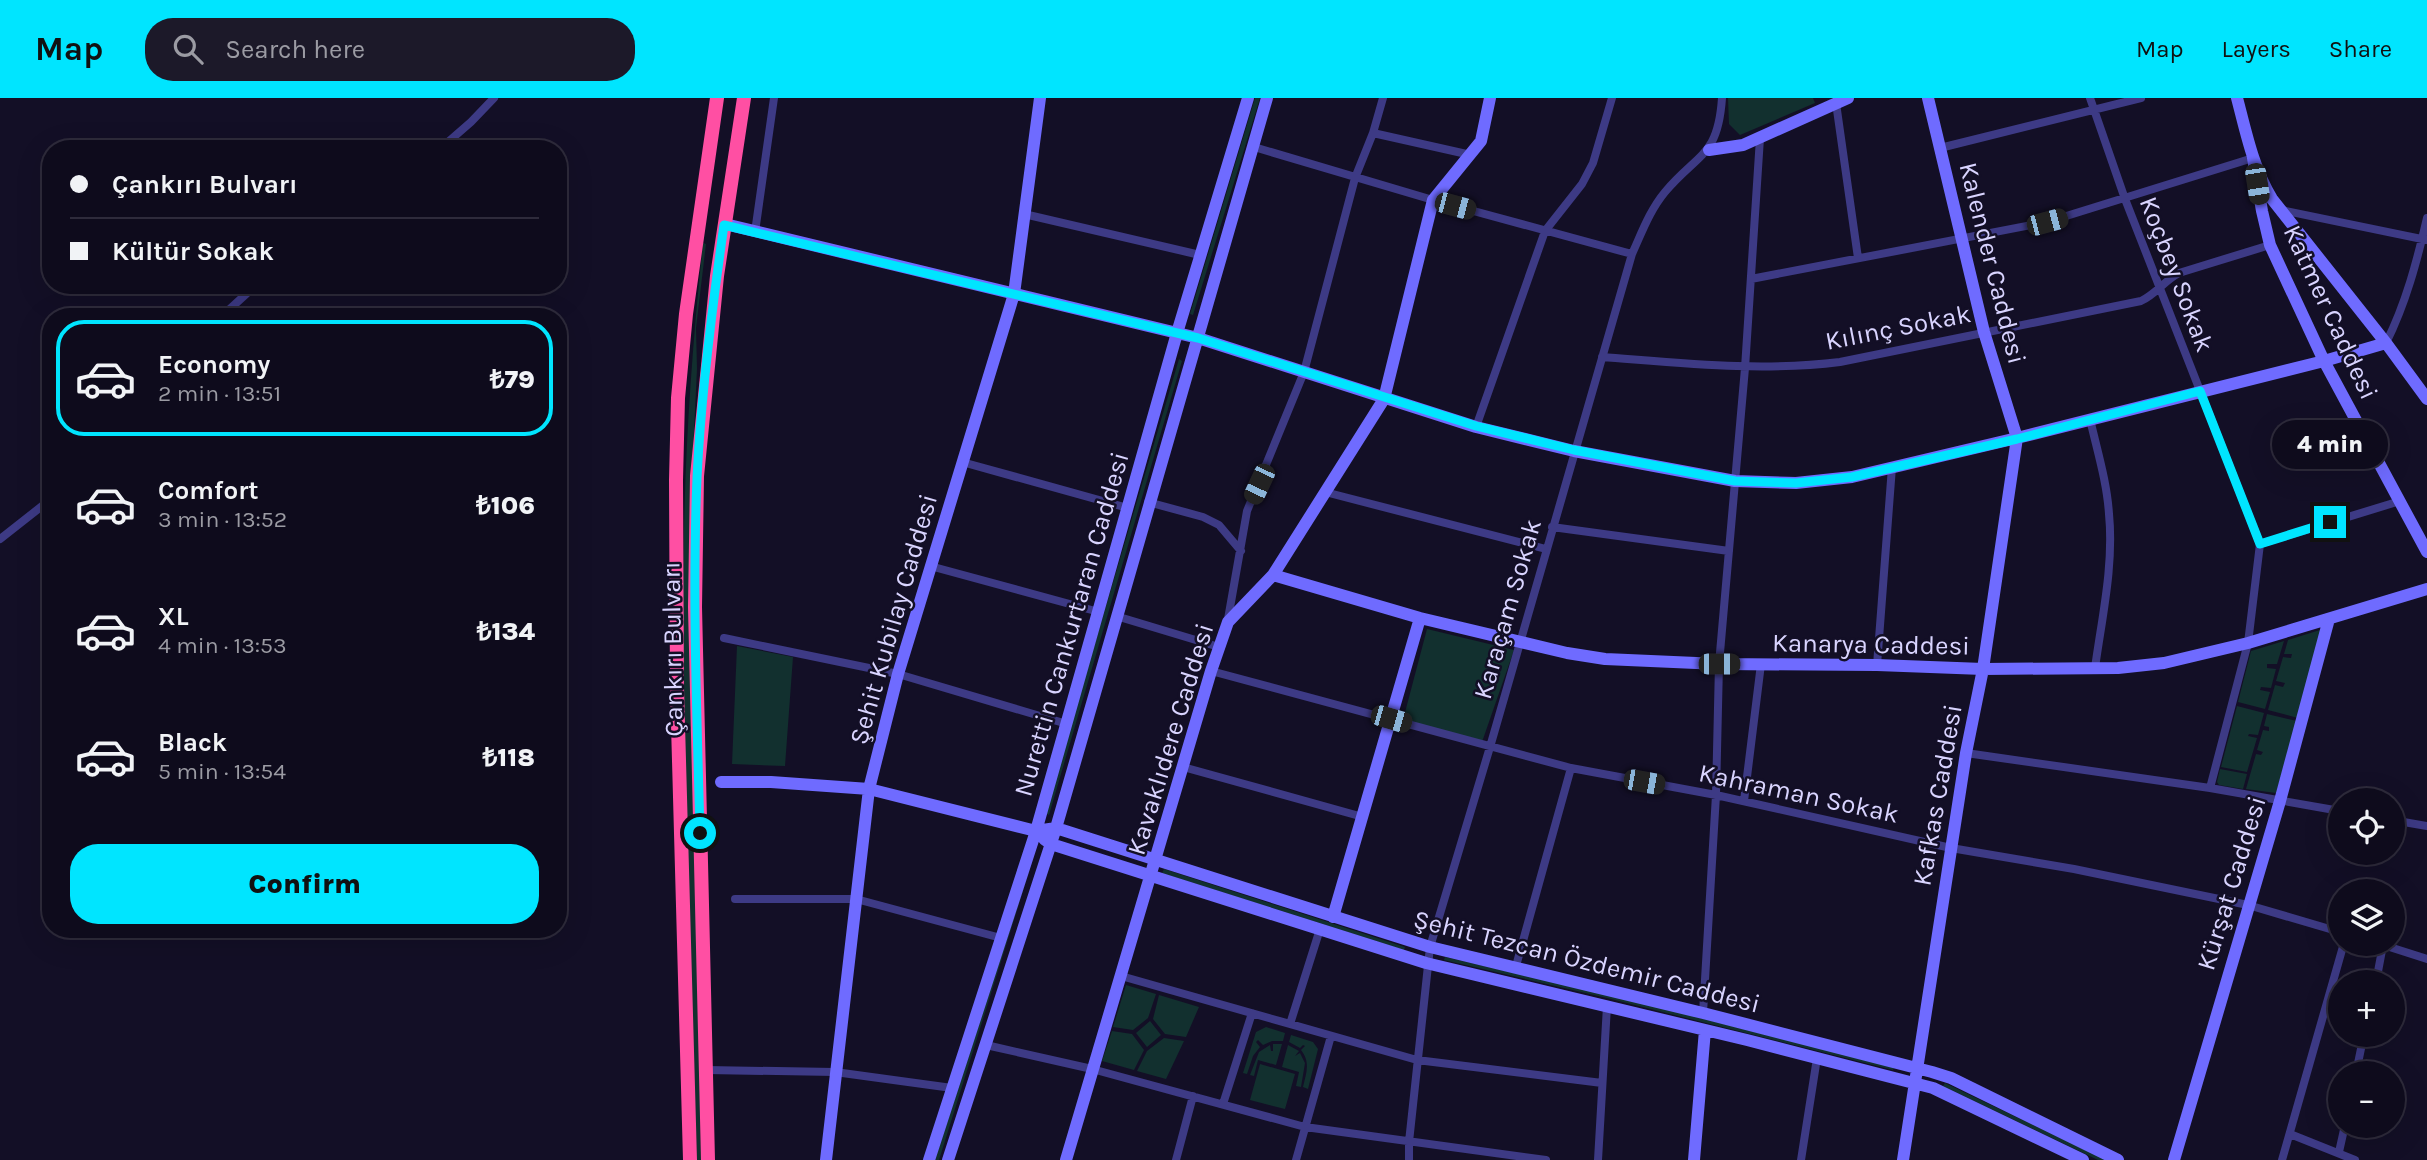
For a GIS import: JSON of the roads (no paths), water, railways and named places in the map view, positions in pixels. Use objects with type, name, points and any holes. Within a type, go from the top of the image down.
[{"type":"highway","name":"Çankırı Bulvarı","points":[[690,1160],[677,688],[678,412],[695,239],[717,98]]},
{"type":"highway","name":"Çankırı Bulvarı","points":[[708,1160],[695,620],[697,476],[724,225],[744,98]]},
{"type":"street","points":[[450,140],[494,98]]},
{"type":"street","points":[[755,232],[774,98]]},
{"type":"street","name":"Şehit Kubilay Caddesi","points":[[826,1160],[869,789],[898,674],[1014,294],[1040,98]]},
{"type":"street","name":"Nurettin Cankurtaran Caddesi","points":[[929,1160],[1036,832],[1177,333],[1248,98]]},
{"type":"street","name":"Nurettin Cankurtaran Caddesi","points":[[948,1160],[1056,828],[1267,98]]},
{"type":"street","points":[[1228,622],[1247,511],[1304,372],[1355,178],[1373,134],[1383,98]]},
{"type":"street","name":"Kavaklıdere Caddesi","points":[[1066,1160],[1182,767],[1228,622],[1273,575],[1384,399],[1433,200],[1481,141],[1490,98]]},
{"type":"street","points":[[1476,426],[1545,231],[1582,184],[1593,163],[1599,151],[1612,98]]},
{"type":"street","name":"Karaçam Sokak","points":[[1409,1160],[1426,963],[1574,450],[1632,254],[1650,212],[1667,190],[1709,150],[1718,128],[1720,98]]},
{"type":"street","name":"Kalender Caddesi","points":[[1928,98],[1984,332],[2017,439]]},
{"type":"street","name":"Koçbey Sokak","points":[[2090,98],[2125,199],[2260,544],[2248,643],[2210,788]]},
{"type":"street","points":[[1940,148],[2141,98]]},
{"type":"street","points":[[2236,98],[2263,184],[2427,399]]},
{"type":"street","points":[[1709,150],[1743,145],[1842,101],[1858,258]]},
{"type":"street","points":[[1373,134],[1471,155]]},
{"type":"street","points":[[1703,1013],[1716,794],[1719,664],[1745,368],[1760,138]]},
{"type":"street","points":[[1254,147],[1355,178],[1632,254]]},
{"type":"street","points":[[1751,279],[2047,222],[2253,158]]},
{"type":"street","name":"Katmer Caddesi","points":[[2253,158],[2270,245],[2324,361],[2427,552]]},
{"type":"street","points":[[2281,209],[2425,240]]},
{"type":"street","points":[[1024,214],[1200,255]]},
{"type":"street","points":[[724,225],[1198,338],[1384,399],[1476,426],[1574,450],[1735,481],[1796,483],[1852,477],[2017,439],[2324,361],[2386,342],[2399,318],[2425,240],[2427,218]]},
{"type":"street","name":"Kılınç Sokak","points":[[1602,357],[1745,368],[1840,362],[2141,301],[2153,295],[2179,273],[2197,265],[2270,245]]},
{"type":"street","points":[[231,308],[246,294]]},
{"type":"street","points":[[2090,419],[2110,516],[2110,567],[2095,668]]},
{"type":"street","name":"Kafkas Caddesi","points":[[1903,1160],[1966,753],[1983,669],[2017,439]]},
{"type":"street","points":[[962,462],[1128,509]]},
{"type":"street","points":[[1877,665],[1892,467]]},
{"type":"street","points":[[1325,492],[1546,549]]},
{"type":"street","points":[[2260,544],[2400,501]]},
{"type":"street","points":[[1149,502],[1203,517],[1220,525],[1241,551]]},
{"type":"street","points":[[0,539],[42,506]]},
{"type":"street","points":[[1552,527],[1729,551]]},
{"type":"street","points":[[930,566],[1099,612]]},
{"type":"street","name":"Kanarya Caddesi","points":[[1273,575],[1420,618],[1605,659],[1983,669],[2138,667],[2164,663],[2248,643],[2427,589]]},
{"type":"street","points":[[1116,616],[1219,646]]},
{"type":"street","points":[[1333,917],[1420,618]]},
{"type":"street","name":"Kürşat Caddesi","points":[[2174,1160],[2280,801],[2329,619]]},
{"type":"street","points":[[724,638],[898,674],[1067,724]]},
{"type":"street","points":[[1744,801],[1760,664]]},
{"type":"street","name":"Kahraman Sokak","points":[[1211,671],[1571,768],[1716,794],[1951,848],[2074,869],[2248,905],[2328,928]]},
{"type":"street","points":[[1966,753],[2210,788],[2328,809]]},
{"type":"street","points":[[1182,767],[1363,817]]},
{"type":"street","points":[[1516,966],[1571,768]]},
{"type":"street","points":[[722,782],[771,782],[869,789],[1036,832]]},
{"type":"street","points":[[2405,822],[2427,826]]},
{"type":"street","name":"Şehit Tezcan Özdemir Caddesi","points":[[1036,832],[1056,828],[1430,947],[1703,1013],[1951,1078],[2118,1160]]},
{"type":"street","name":"Şehit Tezcan Özdemir Caddesi","points":[[1036,832],[1051,844],[1426,963],[1915,1083],[1947,1094],[2083,1160]]},
{"type":"street","points":[[734,899],[856,899],[1001,938]]},
{"type":"street","points":[[1290,1024],[1320,929]]},
{"type":"street","points":[[2405,952],[2427,959]]},
{"type":"street","points":[[2282,1160],[2340,956]]},
{"type":"street","points":[[1121,976],[1417,1060],[1602,1083]]},
{"type":"street","points":[[1598,1160],[1607,1006]]},
{"type":"street","points":[[1223,1104],[1252,1013]]},
{"type":"street","points":[[1695,1160],[1705,1030]]},
{"type":"street","points":[[1296,1160],[1331,1035]]},
{"type":"street","points":[[986,1045],[1092,1069],[1306,1127],[1546,1160]]},
{"type":"street","points":[[1801,1160],[1817,1058]]},
{"type":"street","points":[[706,1070],[835,1072],[952,1088]]},
{"type":"street","points":[[1176,1160],[1193,1096]]},
{"type":"street","points":[[2290,1134],[2355,1160]]},
{"type":"street","points":[[2339,1153],[2342,1138]]}]
